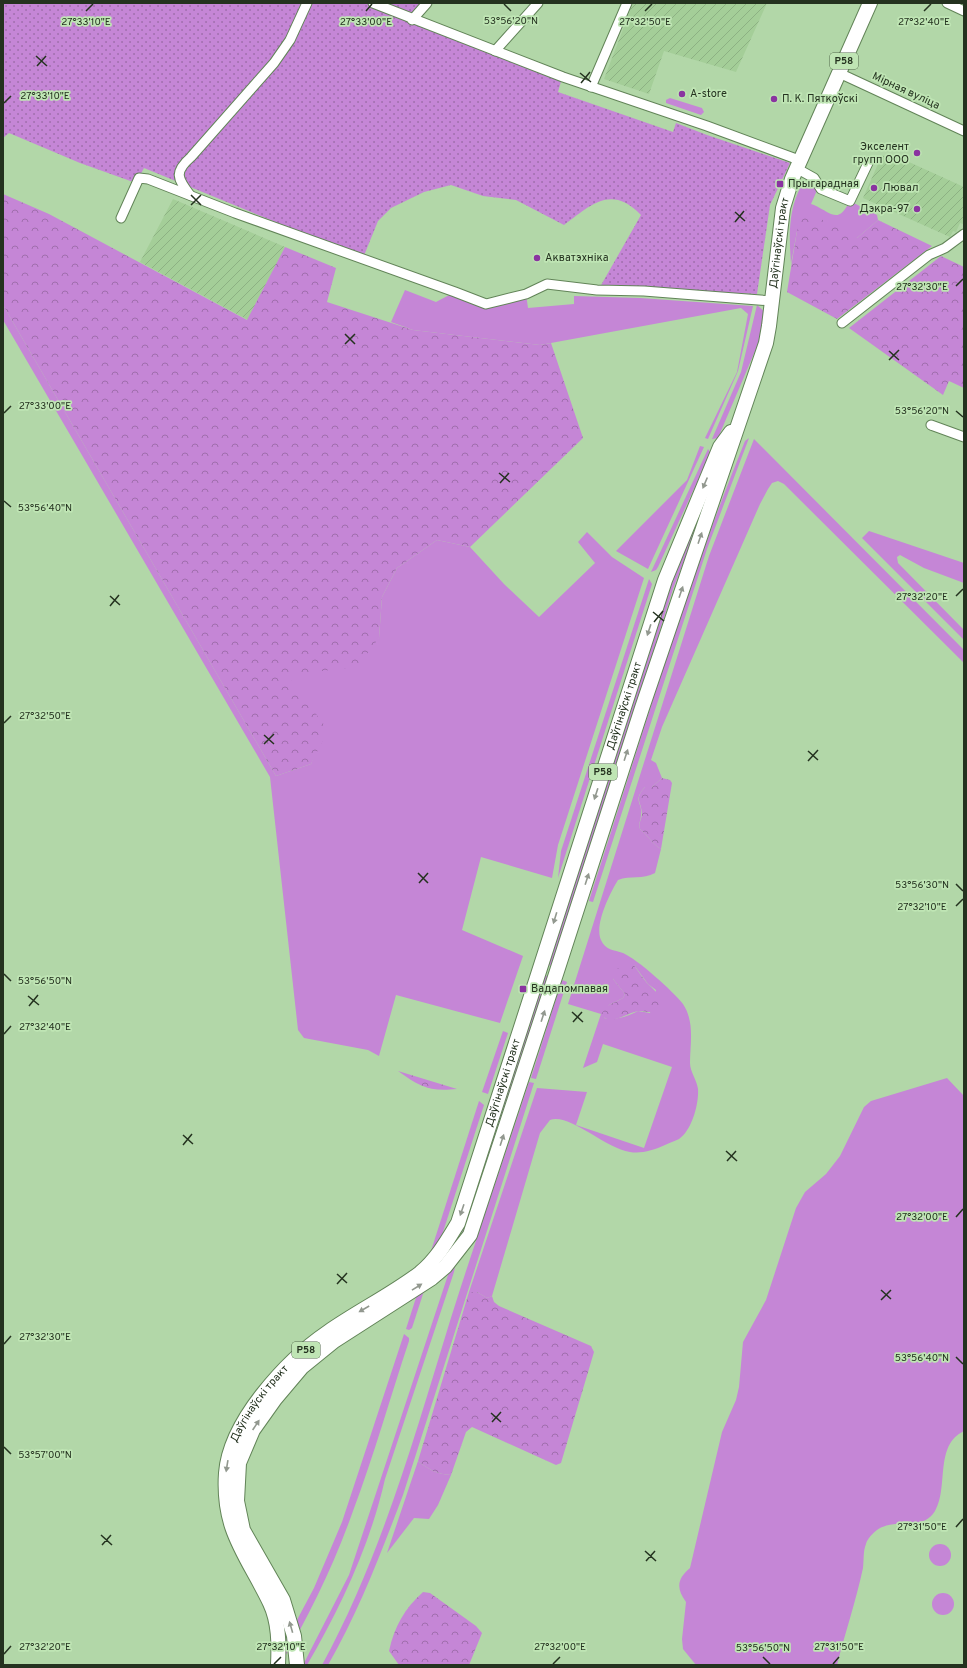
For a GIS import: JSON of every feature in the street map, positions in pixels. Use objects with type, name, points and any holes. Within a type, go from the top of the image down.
[{"type":"main road","name":"Даўгінаўскі тракт","points":[[297,1665],[294,1636],[283,1600],[243,1530],[237,1502],[239,1463],[253,1430],[275,1399],[302,1367],[334,1341],[432,1278],[445,1267],[470,1235],[642,708],[730,451],[737,423],[766,343],[784,208],[798,164],[870,3]]},
{"type":"main road","name":"Даўгінаўскі тракт","points":[[278,1665],[280,1640],[271,1604],[232,1531],[226,1506],[226,1473],[228,1458],[241,1426],[255,1405],[294,1359],[327,1333],[420,1272],[438,1254],[458,1223],[664,580],[720,447],[737,423]]},
{"type":"main road","points":[[475,1173],[490,1177]]},
{"type":"street","points":[[190,196],[182,184],[178,174],[180,167],[191,157],[274,63],[290,40],[307,3]]},
{"type":"street","points":[[373,3],[412,20],[591,87],[707,126],[798,164],[814,178],[821,189],[850,201],[869,161]]},
{"type":"street","points":[[412,20],[427,3]]},
{"type":"street","points":[[494,51],[538,3]]},
{"type":"street","points":[[591,87],[627,3]]},
{"type":"street","points":[[947,3],[964,11]]},
{"type":"street","name":"Мірная вуліца","points":[[839,73],[964,131]]},
{"type":"street","points":[[121,218],[139,178],[148,179],[190,196],[486,304],[526,294],[547,284],[597,290],[644,291],[772,301]]},
{"type":"street","points":[[842,323],[930,255],[945,248],[964,234]]},
{"type":"street","points":[[931,424],[964,437]]},
{"type":"shaded area","points":[[633,3],[767,3],[736,72],[664,51],[649,94],[604,79]]},
{"type":"shaded area","points":[[882,155],[898,162],[899,160],[909,164],[909,162],[964,187],[963,224],[960,223],[956,232],[953,231],[950,237],[863,198]]},
{"type":"shaded area","points":[[173,199],[285,247],[248,320],[140,262]]},
{"type":"green space","points":[[3,3],[371,3],[562,78],[558,92],[673,132],[676,123],[790,163],[770,205],[757,294],[600,287],[641,215],[630,206],[620,201],[611,199],[592,205],[564,225],[516,200],[483,196],[451,185],[424,192],[391,208],[378,221],[363,258],[144,168],[136,183],[80,163],[9,133],[3,138]]},
{"type":"green space","points":[[373,3],[427,3],[412,20]]},
{"type":"green space","points":[[670,98],[702,108],[704,112],[701,115],[666,103],[666,100]]},
{"type":"green space","points":[[809,182],[818,188],[811,204],[831,214],[838,215],[842,213],[850,201],[877,215],[878,220],[857,238],[797,231],[791,264],[790,224],[792,214],[801,186]]},
{"type":"green space","points":[[3,194],[49,214],[247,320],[285,247],[336,268],[327,302],[413,330],[540,345],[551,343],[583,438],[470,547],[437,540],[397,568],[382,597],[379,638],[357,667],[287,675],[328,730],[311,764],[276,776],[3,305]]},
{"type":"green space","points":[[804,210],[857,238],[878,220],[932,246],[837,319],[787,292],[797,231]]},
{"type":"green space","points":[[941,256],[964,267],[964,388],[949,381],[943,395],[849,328]]},
{"type":"green space","points":[[405,290],[436,302],[455,292],[486,304],[526,294],[528,308],[574,304],[574,296],[640,298],[753,306],[738,371],[708,439],[705,438],[737,372],[748,314],[741,308],[540,345],[413,330],[391,322]]},
{"type":"green space","points":[[3,305],[276,776],[311,764],[316,751],[286,675],[379,638],[382,597],[397,568],[437,540],[470,547],[504,584],[539,617],[595,563],[578,542],[587,532],[612,557],[644,578],[558,845],[552,878],[481,857],[462,930],[523,956],[500,1023],[396,995],[379,1056],[368,1050],[304,1038],[298,1030],[270,777],[3,320]]},
{"type":"green space","points":[[757,305],[765,312],[758,344],[718,438],[712,439],[741,372]]},
{"type":"green space","points":[[749,438],[707,549],[593,902],[589,901],[644,727],[702,554],[745,441]]},
{"type":"green space","points":[[754,439],[964,650],[964,663],[784,484],[778,481],[772,483],[760,504],[662,727],[651,760],[656,763],[662,778],[652,787],[645,787],[639,796],[641,811],[639,825],[640,829],[655,845],[661,849],[655,873],[646,876],[618,880],[604,909],[599,934],[605,946],[629,956],[646,968],[678,998],[687,1011],[691,1033],[690,1066],[698,1089],[694,1116],[688,1130],[679,1139],[648,1151],[639,1152],[630,1152],[620,1149],[567,1121],[558,1119],[550,1120],[540,1133],[492,1296],[487,1298],[477,1292],[469,1292],[537,1088],[587,1092],[576,1125],[644,1148],[672,1067],[603,1044],[597,1062],[583,1068],[601,1014],[568,1004],[709,556]],"holes":[[[634,965],[648,984],[656,990],[650,1013],[638,1011],[621,1018],[604,1018],[609,1005],[623,998],[625,994],[613,979]]]},
{"type":"green space","points":[[700,446],[704,447],[648,569],[616,551],[687,480]]},
{"type":"green space","points":[[708,449],[710,452],[709,456],[658,567],[656,570],[651,572]]},
{"type":"green space","points":[[726,453],[673,589],[553,966],[547,965],[666,593]]},
{"type":"green space","points":[[869,531],[964,563],[964,583],[924,568],[900,555],[897,557],[898,563],[964,630],[964,640],[862,538]]},
{"type":"green space","points":[[649,579],[652,584],[558,878],[561,851]]},
{"type":"green space","points":[[662,778],[670,780],[672,783],[661,849],[655,845],[640,829],[639,825],[642,813],[639,797],[645,787],[652,787]]},
{"type":"green space","points":[[623,964],[634,965],[645,981],[659,996],[660,1003],[656,1012],[640,1011],[614,1019],[605,1018],[601,1014],[609,1005],[623,998],[625,994],[613,979],[617,969]]},
{"type":"green space","points":[[542,975],[548,976],[486,1165],[482,1170],[527,1024]]},
{"type":"green space","points":[[562,980],[567,982],[536,1079],[531,1078]]},
{"type":"green space","points":[[503,1031],[508,1033],[488,1094],[482,1092]]},
{"type":"green space","points":[[398,1071],[457,1089],[432,1089],[419,1085]]},
{"type":"green space","points":[[947,1078],[964,1096],[964,1431],[955,1437],[945,1456],[939,1501],[935,1511],[930,1517],[923,1521],[884,1526],[870,1536],[864,1550],[863,1568],[837,1665],[696,1665],[683,1649],[682,1639],[686,1602],[679,1588],[679,1584],[682,1576],[690,1568],[722,1432],[736,1400],[739,1387],[743,1342],[766,1300],[796,1208],[805,1192],[826,1174],[840,1156],[864,1107],[871,1101]]},
{"type":"green space","points":[[529,1082],[534,1083],[403,1495],[378,1560],[350,1624],[328,1665],[322,1665],[362,1582],[395,1496],[460,1291]]},
{"type":"green space","points":[[479,1101],[484,1105],[412,1328],[409,1330],[406,1329]]},
{"type":"green space","points":[[480,1178],[459,1245],[454,1272],[385,1479],[379,1504],[363,1552],[343,1598],[331,1621],[307,1665],[303,1665],[349,1575]]},
{"type":"green space","points":[[469,1292],[477,1292],[487,1298],[492,1296],[494,1302],[499,1306],[591,1346],[594,1352],[561,1463],[556,1465],[472,1427],[466,1432],[451,1475],[433,1471],[418,1461]]},
{"type":"green space","points":[[404,1334],[409,1338],[409,1341],[368,1469],[346,1531],[329,1571],[301,1628],[280,1665],[273,1665],[314,1588],[342,1522]]},
{"type":"green space","points":[[418,1461],[433,1471],[451,1475],[438,1505],[429,1519],[414,1518],[387,1553]]},
{"type":"green space","points":[[940,1544],[948,1547],[951,1555],[948,1563],[940,1566],[932,1563],[929,1555],[932,1547]]},
{"type":"green space","points":[[423,1592],[430,1593],[476,1626],[482,1633],[469,1665],[399,1665],[389,1651],[401,1618]]},
{"type":"green space","points":[[943,1593],[951,1596],[954,1604],[951,1612],[943,1615],[935,1612],[932,1604],[935,1596]]},
{"type":"place","name":"А-store","points":[[682,94]]},
{"type":"place","name":"П. К. Пяткоўскі","points":[[774,99]]},
{"type":"place","name":"Экселент групп ООО","points":[[917,153]]},
{"type":"place","name":"Прыгарадная","points":[[780,184]]},
{"type":"place","name":"Лювал","points":[[874,188]]},
{"type":"place","name":"Дэкра-97","points":[[917,209]]},
{"type":"place","name":"Акватэхніка","points":[[537,258]]},
{"type":"place","name":"Вадапомпавая","points":[[523,989]]}]
